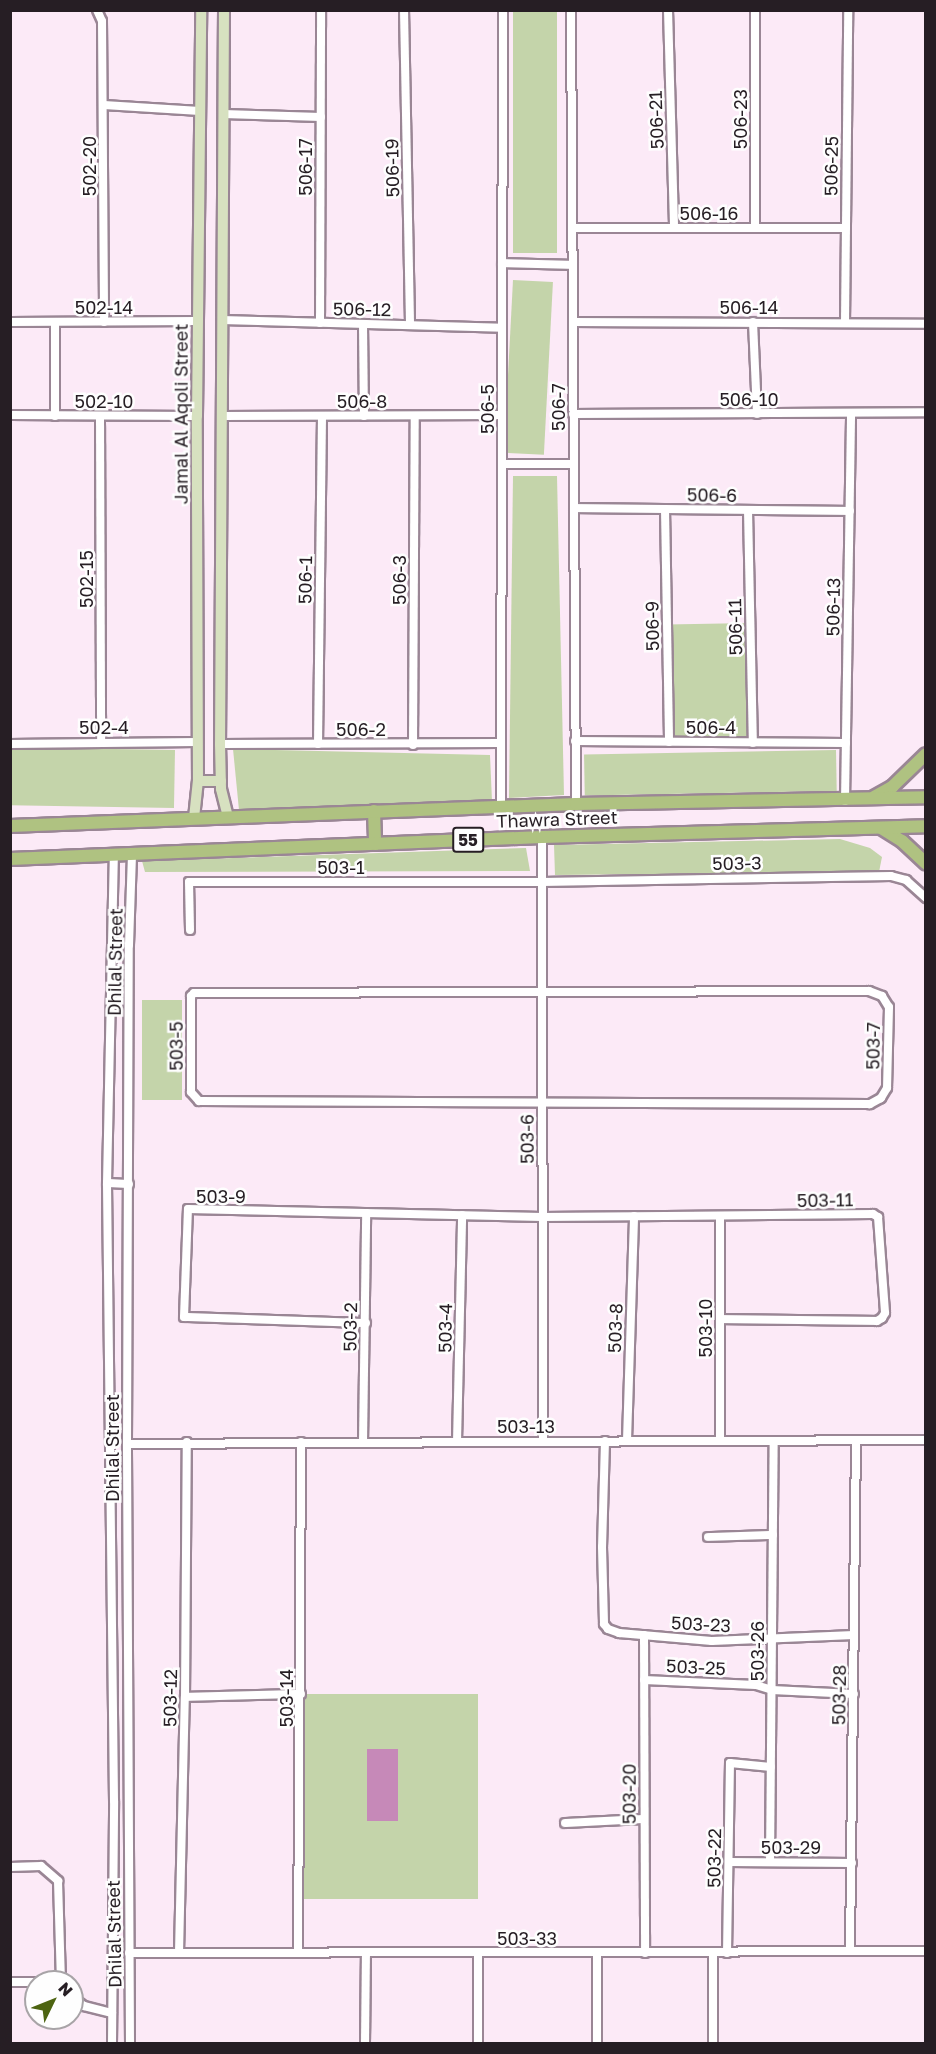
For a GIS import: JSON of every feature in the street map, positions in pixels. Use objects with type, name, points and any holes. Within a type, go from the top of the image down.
[{"type":"main road","points":[[871,798],[892,787],[926,754]]},
{"type":"main road","name":"Thawra Street","points":[[10,825],[576,804],[845,801],[926,797]]},
{"type":"main road","points":[[374,811],[375,844]]},
{"type":"main road","name":"Thawra Street","points":[[10,859],[542,837],[926,826]]},
{"type":"main road","points":[[880,828],[902,841],[926,863]]},
{"type":"street","name":"502-20","points":[[97,10],[102,21],[104,105],[104,322]]},
{"type":"street","name":"Jamal Al Aqoli Street","points":[[194,818],[198,781],[197,416],[201,10]]},
{"type":"street","points":[[224,10],[220,744],[222,799],[228,816]]},
{"type":"street","name":"506-17","points":[[320,323],[321,10]]},
{"type":"street","name":"506-19","points":[[404,10],[410,325]]},
{"type":"street","name":"506-5","points":[[501,807],[503,10]]},
{"type":"street","name":"506-7","points":[[571,10],[576,804]]},
{"type":"street","name":"506-21","points":[[668,10],[674,228]]},
{"type":"street","name":"506-23","points":[[755,10],[755,228]]},
{"type":"street","name":"506-25","points":[[845,322],[848,10]]},
{"type":"street","points":[[104,105],[200,111]]},
{"type":"street","points":[[223,114],[321,117]]},
{"type":"street","name":"506-16","points":[[572,228],[846,228]]},
{"type":"street","points":[[502,262],[573,265]]},
{"type":"street","name":"506-12","points":[[222,320],[502,328]]},
{"type":"street","name":"502-14","points":[[10,322],[198,321]]},
{"type":"street","points":[[55,322],[55,416]]},
{"type":"street","name":"506-14","points":[[573,322],[926,324]]},
{"type":"street","points":[[753,322],[757,414]]},
{"type":"street","points":[[363,324],[364,416]]},
{"type":"street","name":"506-10","points":[[573,414],[926,412]]},
{"type":"street","name":"506-13","points":[[845,801],[851,414]]},
{"type":"street","name":"502-10","points":[[10,415],[197,416]]},
{"type":"street","name":"506-8","points":[[221,416],[502,415]]},
{"type":"street","name":"502-15","points":[[100,416],[101,742]]},
{"type":"street","name":"506-1","points":[[318,744],[322,416]]},
{"type":"street","name":"506-3","points":[[413,745],[415,416]]},
{"type":"street","points":[[502,464],[574,464]]},
{"type":"street","name":"506-6","points":[[574,508],[850,511]]},
{"type":"street","name":"506-9","points":[[665,509],[669,742]]},
{"type":"street","name":"506-11","points":[[748,510],[753,743]]},
{"type":"street","name":"506-4","points":[[575,741],[846,743]]},
{"type":"street","name":"502-4","points":[[10,744],[197,742]]},
{"type":"street","name":"506-2","points":[[220,744],[501,743]]},
{"type":"street","points":[[198,781],[221,781]]},
{"type":"street","name":"503-6","points":[[542,837],[543,1442]]},
{"type":"street","name":"Dhilal Street","points":[[129,2043],[127,1444],[129,945],[132,853]]},
{"type":"street","name":"Dhilal Street","points":[[112,2043],[113,1870],[107,1183],[114,855]]},
{"type":"street","name":"503-3","points":[[542,882],[891,876],[906,880],[926,897]]},
{"type":"street","name":"503-1","points":[[190,930],[189,882],[542,882]]},
{"type":"street","name":"503-7","points":[[542,993],[869,991],[882,996],[889,1007],[887,1088],[881,1098],[870,1104],[542,1103]]},
{"type":"street","name":"503-5","points":[[542,993],[194,993],[191,996],[192,1092],[199,1101],[542,1103]]},
{"type":"street","points":[[107,1183],[129,1184]]},
{"type":"street","name":"503-9","points":[[366,1323],[184,1317],[188,1209],[542,1216]]},
{"type":"street","name":"503-2","points":[[363,1442],[366,1213]]},
{"type":"street","name":"503-4","points":[[457,1442],[462,1215]]},
{"type":"street","name":"503-11","points":[[542,1216],[873,1215],[880,1222],[885,1314],[877,1322],[720,1320]]},
{"type":"street","name":"503-8","points":[[627,1441],[634,1216]]},
{"type":"street","name":"503-10","points":[[720,1216],[720,1441]]},
{"type":"street","name":"503-28","points":[[850,1951],[856,1440]]},
{"type":"street","name":"503-13","points":[[127,1444],[926,1440]]},
{"type":"street","name":"503-23","points":[[605,1441],[602,1548],[604,1624],[608,1629],[619,1633],[712,1641],[854,1635]]},
{"type":"street","name":"503-26","points":[[770,1862],[774,1441]]},
{"type":"street","name":"503-12","points":[[179,1953],[185,1697],[187,1442]]},
{"type":"street","name":"503-14","points":[[298,1953],[301,1442]]},
{"type":"street","points":[[708,1537],[773,1535]]},
{"type":"street","name":"503-20","points":[[644,1635],[645,1953]]},
{"type":"street","name":"503-25","points":[[644,1680],[756,1685],[772,1690],[854,1694]]},
{"type":"street","points":[[185,1697],[301,1694]]},
{"type":"street","name":"503-22","points":[[727,1953],[730,1763],[771,1767]]},
{"type":"street","points":[[566,1823],[644,1819]]},
{"type":"street","name":"503-29","points":[[729,1862],[852,1863]]},
{"type":"street","points":[[10,1867],[41,1866],[58,1881],[61,1970]]},
{"type":"street","points":[[113,1870],[128,1869]]},
{"type":"street","name":"503-33","points":[[129,1953],[926,1951]]},
{"type":"street","points":[[365,2043],[366,1953]]},
{"type":"street","points":[[478,1953],[478,2043]]},
{"type":"street","points":[[597,1953],[597,2043]]},
{"type":"street","points":[[713,1953],[713,2043]]},
{"type":"street","points":[[84,2006],[112,2013]]},
{"type":"green space","points":[[513,11],[557,11],[557,253],[513,253]]},
{"type":"green space","points":[[513,280],[553,282],[544,455],[504,453]]},
{"type":"green space","points":[[513,476],[557,476],[564,795],[509,798]]},
{"type":"green space","points":[[750,623],[752,743],[669,744],[667,624]]},
{"type":"green space","points":[[11,747],[175,750],[174,808],[10,805]]},
{"type":"green space","points":[[233,749],[490,755],[492,801],[239,810]]},
{"type":"green space","points":[[836,750],[837,791],[585,795],[584,754]]},
{"type":"green space","points":[[840,839],[870,848],[882,857],[879,872],[555,875],[554,845]]},
{"type":"green space","points":[[526,848],[530,871],[145,872],[142,861]]},
{"type":"green space","points":[[142,1000],[182,1000],[182,1100],[142,1100]]},
{"type":"green space","points":[[301,1694],[478,1694],[478,1899],[301,1899]]},
{"type":"shaded area","points":[[367,1749],[398,1749],[398,1821],[367,1821]]}]
